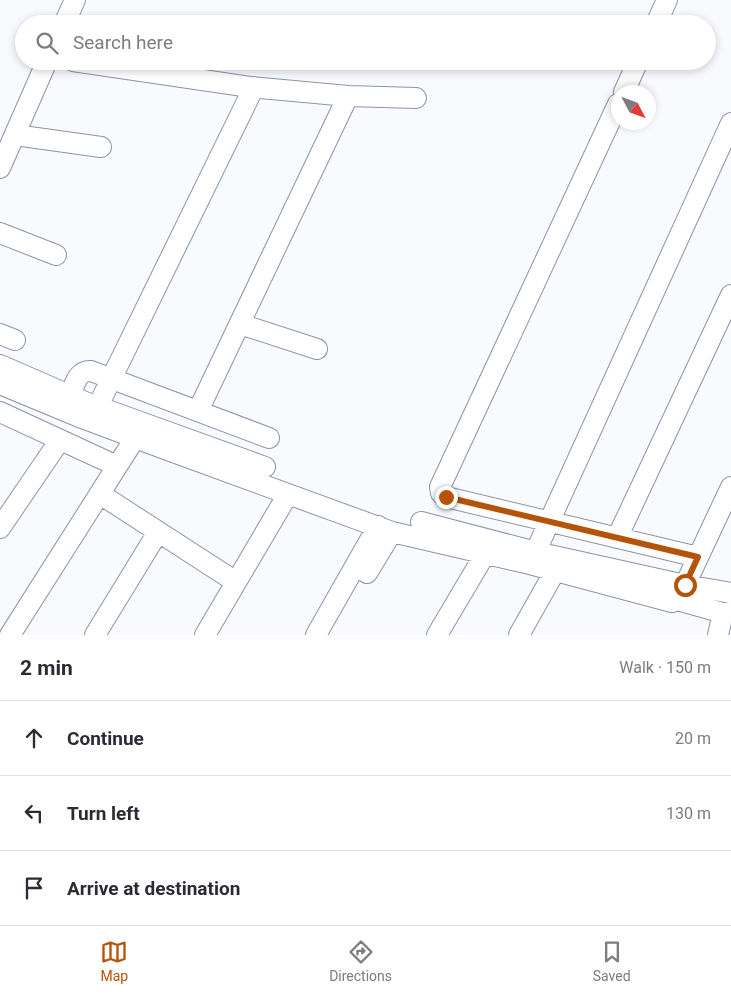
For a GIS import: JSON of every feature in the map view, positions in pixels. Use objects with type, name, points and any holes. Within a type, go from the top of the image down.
[{"type":"street","points":[[68,15],[75,0]]},
{"type":"street","points":[[660,15],[667,0]]},
{"type":"street","points":[[0,168],[44,70]]},
{"type":"street","points":[[136,70],[254,87],[348,96],[416,98]]},
{"type":"street","points":[[627,85],[634,70]]},
{"type":"street","points":[[98,406],[254,87]]},
{"type":"street","points":[[198,411],[348,96]]},
{"type":"street","points":[[611,119],[440,487],[441,493],[446,497],[698,557]]},
{"type":"street","points":[[533,558],[731,123]]},
{"type":"street","points":[[15,135],[101,147]]},
{"type":"street","points":[[0,233],[56,255]]},
{"type":"street","points":[[617,538],[731,295]]},
{"type":"street","points":[[240,324],[317,349]]},
{"type":"street","points":[[0,366],[98,406],[265,467]]},
{"type":"street","points":[[70,395],[82,372],[91,371],[269,438]]},
{"type":"street","points":[[0,384],[135,438],[385,529],[485,554],[533,558],[555,571],[672,602],[681,592],[731,488]]},
{"type":"street","points":[[0,412],[117,466]]},
{"type":"street","points":[[10,635],[135,438]]},
{"type":"street","points":[[0,528],[60,440]]},
{"type":"street","points":[[100,494],[236,582]]},
{"type":"street","points":[[205,635],[288,494]]},
{"type":"street","points":[[421,522],[533,558],[681,592],[727,612],[718,635]]},
{"type":"street","points":[[316,635],[385,529]]},
{"type":"street","points":[[330,635],[385,529]]},
{"type":"street","points":[[95,635],[158,532]]},
{"type":"street","points":[[436,635],[485,554]]},
{"type":"street","points":[[519,635],[555,571]]},
{"type":"street","points":[[681,592],[731,592]]},
{"type":"route","points":[[446,497],[698,557],[685,585]]}]
